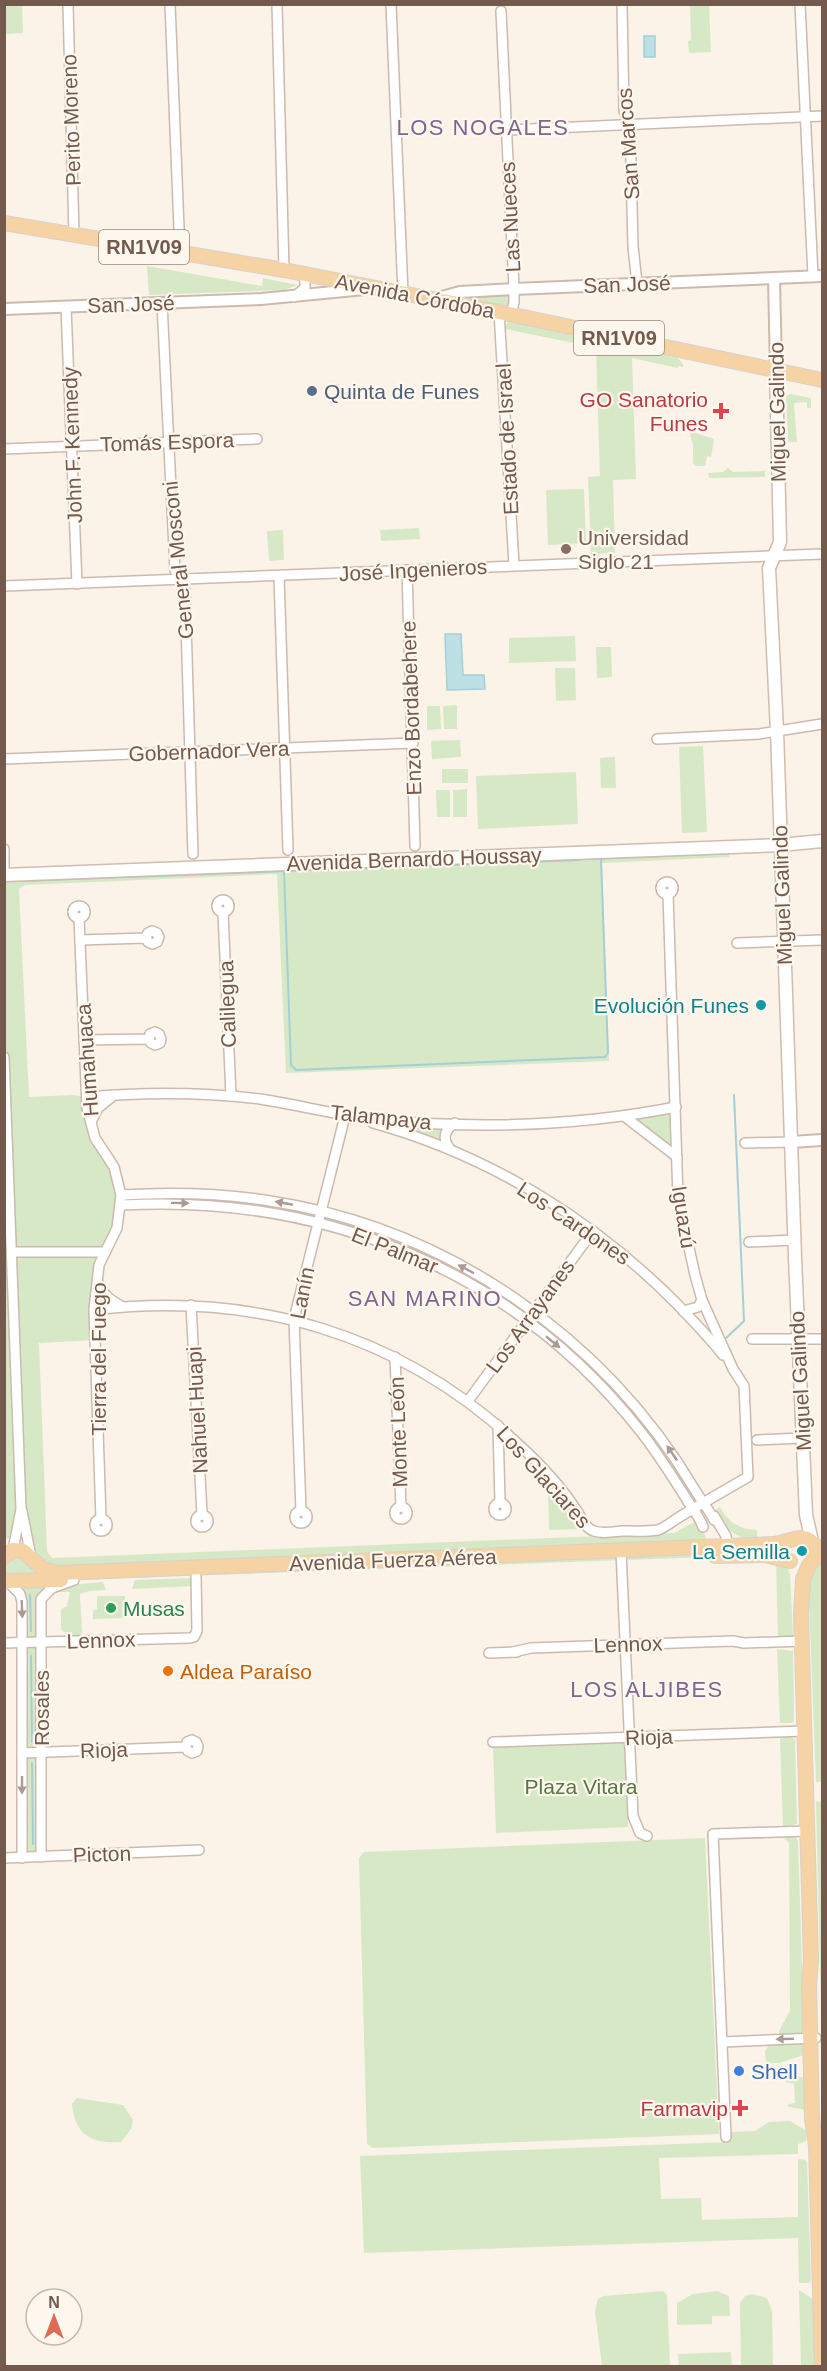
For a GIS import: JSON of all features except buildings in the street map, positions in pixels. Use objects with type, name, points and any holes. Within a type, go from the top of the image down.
[{"type":"main road","name":"Avenida Córdoba","points":[[4,223],[284,270],[822,380]]},
{"type":"main road","name":"Miguel Galindo","points":[[776,370],[780,542],[769,568],[806,1515],[804,1524],[793,1540]]},
{"type":"main road","name":"Avenida Bernardo Houssay","points":[[4,875],[781,845],[822,841]]},
{"type":"main road","name":"Miguel Galindo","points":[[806,1515],[816,1542]]},
{"type":"main road","name":"Avenida Fuerza Aérea","points":[[8,1551],[23,1551],[43,1569],[58,1573],[711,1552],[774,1544],[804,1537],[816,1542]]},
{"type":"main road","points":[[793,1540],[787,1553],[791,1562],[796,1602],[801,1614]]},
{"type":"main road","points":[[816,1542],[815,1560],[803,1579],[801,1614],[811,1960],[809,1985],[813,2038],[813,2134],[816,2146],[822,2367]]},
{"type":"main road","name":"Avenida Fuerza Aérea","points":[[728,1551],[765,1555],[800,1566],[815,1560]]},
{"type":"main road","points":[[9,1579],[31,1574],[33,1565],[31,1558]]},
{"type":"main road","name":"Avenida Fuerza Aérea","points":[[9,1579],[74,1581],[449,1562]]},
{"type":"street","name":"Perito Moreno","points":[[68,4],[74,235]]},
{"type":"street","points":[[170,4],[180,253]]},
{"type":"street","points":[[277,4],[284,270]]},
{"type":"street","points":[[391,4],[403,294]]},
{"type":"street","name":"San Marcos","points":[[622,4],[624,111],[627,124],[630,126],[633,247],[637,283]]},
{"type":"street","points":[[800,4],[818,276]]},
{"type":"street","name":"Las Nueces","points":[[501,11],[514,289],[514,302],[505,314]]},
{"type":"street","points":[[506,130],[822,116]]},
{"type":"street","points":[[294,297],[304,288],[305,280],[301,274]]},
{"type":"street","name":"San José","points":[[433,300],[460,292],[818,276]]},
{"type":"street","name":"Miguel Galindo","points":[[774,278],[776,370]]},
{"type":"street","name":"San José","points":[[4,309],[294,297],[374,288]]},
{"type":"street","name":"General Mosconi","points":[[162,303],[174,570],[185,590],[194,854]]},
{"type":"street","name":"John F. Kennedy","points":[[66,307],[78,584]]},
{"type":"street","name":"Estado de Israel","points":[[505,314],[514,565]]},
{"type":"street","name":"Tomás Espora","points":[[4,449],[257,439]]},
{"type":"street","name":"José Ingenieros","points":[[4,586],[822,554]]},
{"type":"street","name":"Enzo Bordabehere","points":[[407,570],[415,846]]},
{"type":"street","points":[[279,576],[288,850]]},
{"type":"street","points":[[657,739],[777,731],[822,724]]},
{"type":"street","name":"Gobernador Vera","points":[[4,759],[412,743]]},
{"type":"street","points":[[4,849],[4,868]]},
{"type":"street","name":"Iguazú","points":[[668,894],[678,1198],[702,1300],[733,1369],[744,1386],[747,1476],[703,1503]]},
{"type":"street","name":"Calilegua","points":[[223,912],[231,1096]]},
{"type":"street","name":"Humahuaca","points":[[79,918],[87,1097],[95,1138],[114,1167],[122,1200]]},
{"type":"street","points":[[80,940],[146,938]]},
{"type":"street","points":[[737,944],[822,940]]},
{"type":"street","points":[[84,1040],[148,1039]]},
{"type":"street","points":[[4,1057],[21,1509],[31,1558]]},
{"type":"street","name":"Talampaya","points":[[87,1097],[115,1094],[183,1093],[231,1096],[288,1104],[345,1116],[455,1123],[523,1124],[624,1116],[676,1107]]},
{"type":"street","points":[[91,1122],[98,1108],[115,1094]]},
{"type":"street","name":"Los Cardones","points":[[345,1116],[399,1130],[450,1149],[525,1186],[593,1230],[648,1276],[714,1343],[733,1369]]},
{"type":"street","name":"Lanín","points":[[301,1511],[294,1319],[345,1116]]},
{"type":"street","points":[[624,1116],[677,1157]]},
{"type":"street","points":[[450,1149],[445,1143],[445,1135],[448,1128],[455,1123]]},
{"type":"street","points":[[745,1143],[822,1140]]},
{"type":"street","name":"El Palmar","points":[[122,1200],[155,1193],[223,1195],[272,1201],[321,1211],[385,1231],[447,1258],[506,1292],[534,1311],[590,1358],[641,1412],[679,1464],[703,1503],[710,1509],[712,1517],[726,1536],[728,1551]]},
{"type":"street","points":[[223,1195],[223,1205]]},
{"type":"street","name":"El Palmar","points":[[122,1200],[223,1205],[317,1222],[381,1242],[471,1284],[527,1321],[582,1367],[614,1400],[654,1449],[702,1522],[711,1552]]},
{"type":"street","name":"Tierra del Fuego","points":[[101,1519],[94,1310],[99,1265],[117,1228],[122,1200]]},
{"type":"street","name":"Los Arrayanes","points":[[468,1401],[593,1230]]},
{"type":"street","points":[[749,1242],[794,1240]]},
{"type":"street","points":[[12,1252],[105,1252]]},
{"type":"street","points":[[97,1277],[100,1289],[111,1301],[123,1307]]},
{"type":"street","points":[[683,1311],[698,1307],[702,1300]]},
{"type":"street","name":"Los Glaciares","points":[[94,1310],[191,1305],[253,1311],[294,1319],[335,1332],[395,1357],[432,1377],[468,1401],[498,1425],[552,1480],[576,1510],[586,1527],[596,1533],[659,1530],[693,1509]]},
{"type":"street","name":"Nahuel Huapi","points":[[191,1305],[202,1514]]},
{"type":"street","points":[[753,1339],[822,1339]]},
{"type":"street","name":"Monte León","points":[[395,1357],[401,1507]]},
{"type":"street","points":[[498,1425],[500,1502]]},
{"type":"street","points":[[757,1440],[803,1438]]},
{"type":"street","points":[[693,1509],[703,1503]]},
{"type":"street","points":[[8,1551],[21,1509]]},
{"type":"street","points":[[621,1555],[633,1816],[640,1833],[647,1836]]},
{"type":"street","name":"Lennox","points":[[4,1643],[190,1638],[196,1634],[196,1576]]},
{"type":"street","name":"Rosales","points":[[9,1579],[21,1597],[22,1858]]},
{"type":"street","name":"Rosales","points":[[41,1857],[40,1603],[42,1595],[52,1588],[74,1581]]},
{"type":"street","name":"Lennox","points":[[489,1653],[513,1652],[531,1648],[802,1641]]},
{"type":"street","name":"Rioja","points":[[493,1742],[805,1731]]},
{"type":"street","name":"Rioja","points":[[22,1753],[186,1747]]},
{"type":"street","points":[[726,2137],[713,1834],[807,1831]]},
{"type":"street","name":"Picton","points":[[4,1858],[199,1850]]},
{"type":"street","points":[[722,2042],[813,2038]]},
{"type":"green space","points":[[4,5],[22,5],[23,33],[5,34]]},
{"type":"green space","points":[[690,5],[709,5],[711,52],[689,53]]},
{"type":"green space","points":[[147,266],[262,286],[263,278],[298,285],[284,290],[149,295]]},
{"type":"green space","points":[[504,294],[510,299],[508,309],[463,299],[466,297]]},
{"type":"green space","points":[[511,322],[582,339],[578,344],[505,329],[507,323]]},
{"type":"green space","points":[[593,340],[606,344],[605,352],[609,352],[611,345],[614,344],[678,358],[683,364],[683,367],[678,366],[678,368],[632,358],[636,479],[613,480],[615,553],[591,554],[588,477],[600,476],[596,350],[590,349]]},
{"type":"green space","points":[[791,394],[811,398],[811,408],[807,408],[807,402],[794,403],[797,442],[788,442],[786,396]]},
{"type":"green space","points":[[689,431],[714,439],[711,457],[707,456],[705,466],[696,466],[693,463],[693,445]]},
{"type":"green space","points":[[728,468],[733,472],[765,471],[765,477],[709,478],[708,473],[723,472]]},
{"type":"green space","points":[[584,489],[586,543],[548,545],[546,490]]},
{"type":"green space","points":[[419,528],[420,539],[381,541],[380,530]]},
{"type":"green space","points":[[283,530],[284,560],[269,561],[267,531]]},
{"type":"green space","points":[[575,636],[576,661],[509,663],[509,638]]},
{"type":"green space","points":[[596,647],[611,647],[612,677],[597,678]]},
{"type":"green space","points":[[555,668],[575,668],[576,700],[556,701]]},
{"type":"green space","points":[[457,705],[457,729],[444,729],[443,706]]},
{"type":"green space","points":[[427,706],[440,706],[441,729],[427,730]]},
{"type":"green space","points":[[460,740],[461,757],[432,759],[431,741]]},
{"type":"green space","points":[[703,746],[707,832],[682,833],[679,747]]},
{"type":"green space","points":[[615,757],[616,788],[601,788],[600,758]]},
{"type":"green space","points":[[442,769],[468,769],[468,783],[442,783]]},
{"type":"green space","points":[[576,772],[578,824],[478,829],[476,776]]},
{"type":"green space","points":[[467,789],[467,817],[453,817],[453,790]]},
{"type":"green space","points":[[436,790],[450,790],[450,817],[437,817]]},
{"type":"green space","points":[[729,847],[729,857],[602,863],[609,1061],[286,1073],[277,874],[25,885],[19,889],[29,1097],[72,1095],[87,1097],[91,1122],[114,1167],[121,1195],[247,1198],[385,1231],[506,1292],[616,1384],[703,1503],[693,1509],[631,1420],[527,1321],[412,1254],[271,1212],[122,1205],[105,1252],[95,1340],[39,1343],[47,1551],[52,1558],[674,1533],[698,1520],[710,1547],[789,1544],[788,1557],[765,1555],[74,1580],[43,1595],[41,1857],[22,1858],[22,1602],[5,1581],[4,1557],[26,1552],[5,1076],[5,875]]},
{"type":"green space","points":[[676,1107],[677,1157],[624,1116]]},
{"type":"green space","points":[[382,1120],[448,1128],[450,1149]]},
{"type":"green space","points":[[4,1154],[17,1512],[12,1538],[8,1539],[4,1537]]},
{"type":"green space","points":[[548,1484],[559,1495],[583,1529],[549,1530]]},
{"type":"green space","points":[[720,1507],[735,1524],[745,1529],[757,1530],[757,1540],[743,1538],[732,1532],[713,1511]]},
{"type":"green space","points":[[822,1558],[822,1782],[816,1782],[809,1602],[804,1602],[805,1580]]},
{"type":"green space","points":[[776,1561],[787,1567],[790,1574],[793,1635],[789,1638],[778,1637]]},
{"type":"green space","points":[[192,1578],[193,1586],[132,1589],[135,1580]]},
{"type":"green space","points":[[103,1582],[106,1590],[80,1594],[82,1632],[80,1637],[70,1637],[61,1629],[61,1609],[67,1606],[70,1592],[49,1592],[69,1585]]},
{"type":"green space","name":"Musas","points":[[97,1596],[125,1596],[125,1618],[93,1619],[93,1610],[97,1609]]},
{"type":"green space","points":[[777,1649],[793,1651],[794,1721],[791,1723],[780,1723]]},
{"type":"green space","points":[[780,1737],[795,1739],[797,1824],[783,1827]]},
{"type":"green space","name":"Plaza Vitara","points":[[622,1741],[627,1746],[628,1827],[496,1833],[493,1747]]},
{"type":"green space","points":[[822,1801],[822,2052],[816,1802]]},
{"type":"green space","points":[[781,1836],[795,1836],[798,1841],[804,2031],[801,2035],[779,2035],[790,2011],[789,1843]]},
{"type":"green space","points":[[705,1838],[719,2134],[373,2148],[367,2144],[359,1858],[364,1852]]},
{"type":"green space","points":[[770,2043],[800,2043],[805,2045],[804,2055],[779,2063],[766,2063],[765,2051]]},
{"type":"green space","points":[[789,2073],[806,2079],[806,2108],[804,2110],[787,2106],[795,2103],[794,2084],[786,2082]]},
{"type":"green space","points":[[77,2098],[123,2105],[133,2120],[131,2129],[121,2142],[101,2141],[86,2135],[74,2115],[72,2104]]},
{"type":"green space","points":[[790,2121],[807,2131],[806,2141],[798,2144],[798,2154],[659,2158],[661,2199],[701,2198],[702,2220],[798,2217],[798,2159],[805,2160],[807,2163],[811,2280],[809,2283],[799,2283],[798,2238],[364,2253],[360,2156],[729,2142],[729,2132],[755,2131],[769,2122]]},
{"type":"green space","points":[[799,2290],[814,2300],[814,2366],[801,2366]]},
{"type":"green space","points":[[663,2291],[667,2295],[670,2366],[602,2366],[595,2311],[598,2299],[604,2296]]},
{"type":"green space","points":[[717,2291],[729,2296],[730,2316],[712,2316],[712,2324],[677,2325],[677,2303],[693,2294]]},
{"type":"green space","points":[[752,2294],[767,2298],[772,2311],[773,2366],[741,2366],[740,2303],[745,2296]]},
{"type":"green space","points":[[731,2352],[732,2366],[679,2366],[678,2354]]},
{"type":"water","points":[[644,36],[655,36],[655,57],[644,57]]},
{"type":"water","points":[[445,634],[461,634],[463,675],[484,675],[485,689],[447,690]]},
{"type":"waterway","points":[[737,841],[776,839]]},
{"type":"waterway","points":[[684,843],[702,842]]},
{"type":"waterway","points":[[591,859],[759,852]]},
{"type":"waterway","points":[[284,871],[291,1065],[296,1070],[605,1057],[608,1053],[601,859]]},
{"type":"waterway","points":[[20,881],[580,860]]},
{"type":"waterway","points":[[723,1341],[744,1321],[734,1095]]},
{"type":"waterway","points":[[30,1595],[31,1631]]},
{"type":"waterway","points":[[31,1656],[32,1742]]},
{"type":"waterway","points":[[32,1763],[33,1844]]},
{"type":"place","name":"Quinta de Funes","points":[[312,391]]},
{"type":"place","name":"GO Sanatorio Funes","points":[[721,411]]},
{"type":"place","name":"Universidad Siglo 21","points":[[566,549]]},
{"type":"place","name":"Evolución Funes","points":[[761,1005]]},
{"type":"place","name":"La Semilla","points":[[802,1551]]},
{"type":"place","name":"Musas","points":[[111,1608]]},
{"type":"place","name":"Aldea Paraíso","points":[[168,1671]]},
{"type":"place","name":"Shell","points":[[739,2071]]},
{"type":"place","name":"Farmavip","points":[[740,2108]]},
{"type":"district","name":"LOS NOGALES","points":[[483,127]]},
{"type":"district","name":"SAN MARINO","points":[[425,1298]]},
{"type":"district","name":"LOS ALJIBES","points":[[647,1689]]}]
